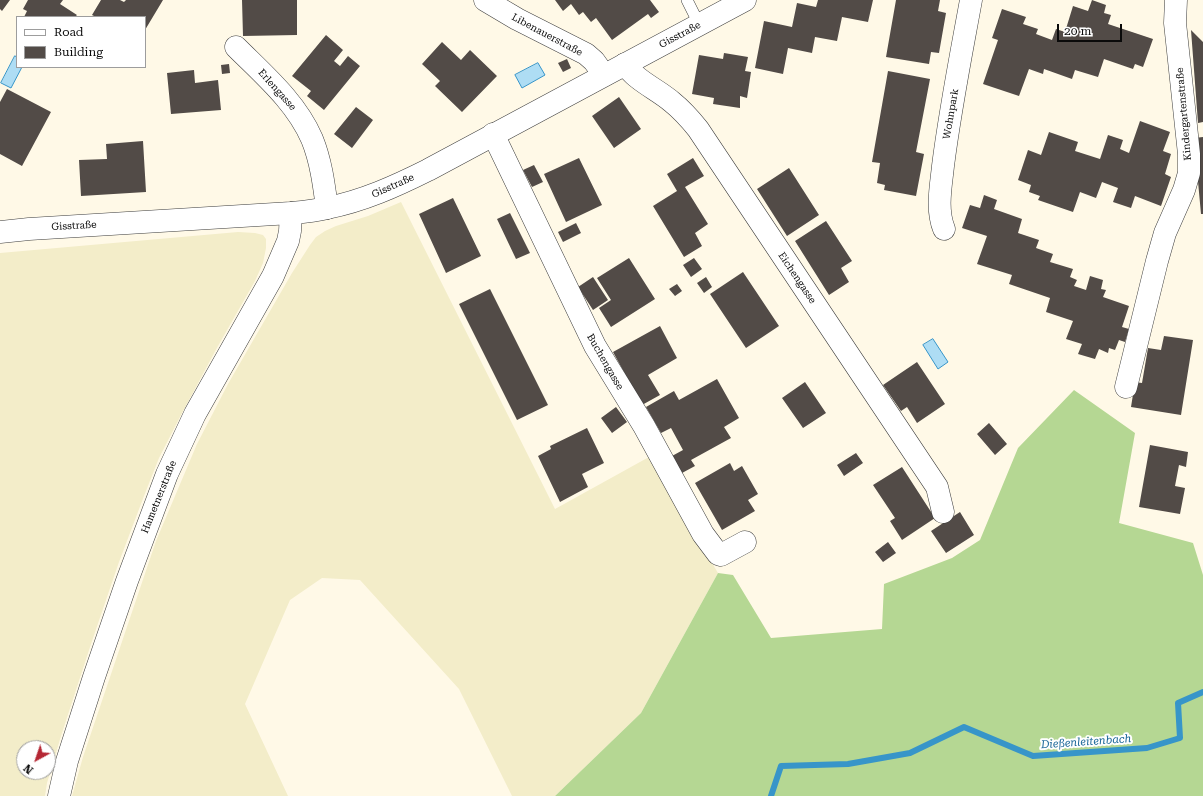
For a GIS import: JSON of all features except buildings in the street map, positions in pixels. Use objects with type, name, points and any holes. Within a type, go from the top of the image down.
[{"type":"street","name":"Libenauerstraße","points":[[485,0],[517,19],[586,54],[594,61],[604,75]]},
{"type":"street","name":"Gisstraße","points":[[0,232],[291,213],[327,208],[366,197],[400,183],[745,0]]},
{"type":"street","name":"Wohnpark","points":[[944,229],[941,221],[940,202],[944,157],[970,0]]},
{"type":"street","name":"Kindergartenstraße","points":[[1126,387],[1156,260],[1165,233],[1184,190],[1188,173],[1189,154],[1175,23],[1176,0]]},
{"type":"street","name":"Erlengasse","points":[[236,47],[283,94],[304,124],[318,155],[327,208]]},
{"type":"street","name":"Eichengasse","points":[[625,64],[634,74],[671,101],[698,129],[937,487],[943,512]]},
{"type":"street","name":"Buchengasse","points":[[493,134],[594,346],[644,426],[703,534],[718,554],[721,555],[745,542]]},
{"type":"street","name":"Hametnerstraße","points":[[59,796],[70,753],[94,677],[132,567],[167,474],[195,414],[273,276],[288,240],[291,213]]},
{"type":"lane","points":[[687,0],[699,24]]},
{"type":"shaded area","points":[[401,202],[555,509],[649,457],[718,573],[641,713],[555,796],[512,796],[459,689],[360,580],[322,578],[290,600],[245,704],[288,796],[72,796],[83,757],[156,541],[197,444],[228,384],[292,273],[316,237],[336,226],[368,216]]},
{"type":"shaded area","points":[[238,232],[263,235],[266,239],[266,248],[263,263],[255,281],[218,346],[159,458],[119,562],[56,753],[56,740],[16,740],[16,780],[48,780],[45,796],[0,796],[0,253]]},
{"type":"green space","points":[[1074,390],[1135,433],[1119,523],[1193,543],[1203,575],[1203,796],[555,796],[641,713],[718,573],[733,575],[771,638],[882,629],[884,584],[952,558],[980,540],[1018,448]]},
{"type":"water","points":[[16,56],[16,68],[21,68],[11,88],[1,83]]},
{"type":"water","points":[[538,63],[545,75],[522,88],[515,75]]},
{"type":"water","points":[[933,339],[948,362],[938,369],[923,345]]},
{"type":"waterway","name":"Dießenleitenbach","points":[[771,796],[781,766],[848,764],[910,753],[964,727],[1033,756],[1147,748],[1180,738],[1178,703],[1203,692]]}]
